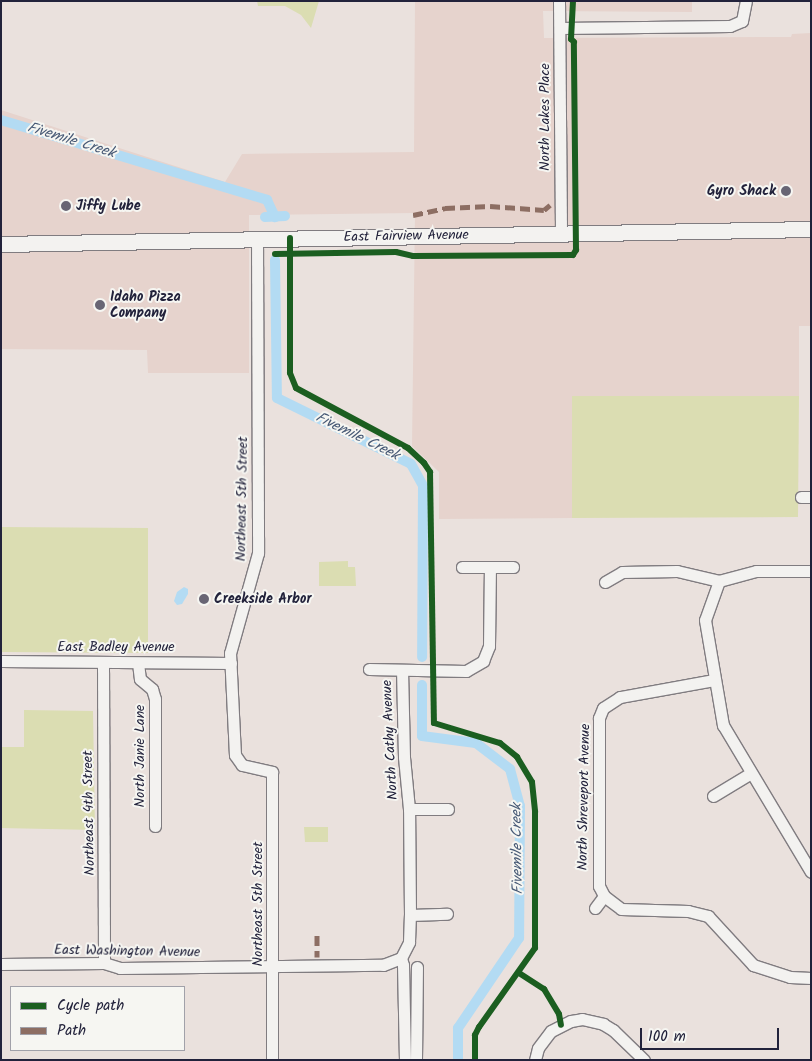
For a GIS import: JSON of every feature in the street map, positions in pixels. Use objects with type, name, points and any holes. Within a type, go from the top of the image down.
[{"type":"main road","name":"East Fairview Avenue","points":[[1,244],[811,229]]},
{"type":"street","name":"North Lakes Place","points":[[559,1],[561,233]]},
{"type":"street","points":[[560,28],[730,26],[742,21],[746,1]]},
{"type":"street","name":"Northeast 5th Street","points":[[257,238],[258,553],[230,653],[234,755],[242,765],[272,772],[272,1060]]},
{"type":"street","points":[[462,567],[513,567]]},
{"type":"street","points":[[369,669],[466,671],[483,661],[489,646],[490,567]]},
{"type":"street","points":[[604,582],[622,572],[682,572],[718,581],[756,571],[811,571]]},
{"type":"street","points":[[718,581],[705,620],[723,724],[811,872]]},
{"type":"street","name":"East Badley Avenue","points":[[1,661],[231,663]]},
{"type":"street","name":"Northeast 4th Street","points":[[103,663],[104,963]]},
{"type":"street","name":"North Janie Lane","points":[[138,663],[140,679],[152,690],[155,699],[155,826]]},
{"type":"street","name":"North Cathy Avenue","points":[[400,958],[409,942],[410,915],[409,809],[402,670]]},
{"type":"street","name":"North Shreveport Avenue","points":[[604,896],[598,875],[598,718],[610,701],[714,680]]},
{"type":"street","points":[[713,796],[751,773]]},
{"type":"street","name":"North Cathy Avenue","points":[[409,809],[448,809]]},
{"type":"street","points":[[596,908],[604,896],[621,909],[632,911],[688,911],[703,914],[717,922],[738,951],[753,965],[790,977],[811,978]]},
{"type":"street","points":[[410,915],[447,914]]},
{"type":"street","points":[[400,958],[403,965],[406,1060]]},
{"type":"street","name":"East Washington Avenue","points":[[1,964],[104,963],[120,968],[273,967],[383,965],[400,958]]},
{"type":"street","points":[[416,1060],[417,967]]},
{"type":"street","points":[[535,1060],[544,1038],[561,1024],[582,1019],[603,1024],[644,1060]]},
{"type":"shaded area","points":[[415,1],[692,1],[692,12],[543,11],[544,38],[791,37],[792,34],[811,33],[811,326],[799,326],[799,396],[572,396],[572,518],[439,519],[439,472],[412,446],[415,213],[249,215],[249,373],[148,373],[147,350],[1,349],[1,110],[225,182],[242,154],[414,152]]},
{"type":"green space","points":[[257,1],[319,1],[311,28],[301,15],[285,6],[258,6]]},
{"type":"green space","points":[[572,396],[799,396],[798,517],[572,518]]},
{"type":"green space","points":[[1,527],[148,528],[148,653],[1,652]]},
{"type":"green space","points":[[348,561],[348,567],[355,567],[356,586],[319,586],[319,562]]},
{"type":"green space","points":[[24,710],[93,711],[95,830],[1,828],[1,747],[24,747]]},
{"type":"green space","points":[[304,827],[328,827],[328,842],[305,842]]},
{"type":"water","points":[[184,587],[188,589],[188,594],[182,604],[177,605],[174,601],[177,592]]},
{"type":"waterway","name":"Fivemile Creek","points":[[1,120],[267,200],[275,217]]},
{"type":"waterway","name":"Fivemile Creek","points":[[265,217],[285,216]]},
{"type":"waterway","name":"Fivemile Creek","points":[[275,260],[277,398],[411,464],[423,486],[422,657]]},
{"type":"waterway","name":"Fivemile Creek","points":[[422,685],[422,736],[476,743],[510,769],[520,806],[519,938],[458,1028],[458,1060]]},
{"type":"marked path","points":[[413,215],[445,208],[490,206],[544,210],[550,205]]},
{"type":"marked path","points":[[317,935],[317,957]]},
{"type":"cycle path","points":[[275,254],[396,252],[413,256],[573,255],[576,250],[574,42],[571,39],[573,1]]},
{"type":"cycle path","points":[[290,238],[290,373],[296,388],[408,448],[424,463],[430,472],[434,723],[500,743],[517,757],[532,782],[535,812],[535,948],[479,1027],[475,1035],[475,1060]]},
{"type":"cycle path","points":[[519,973],[544,989],[559,1014],[561,1025]]},
{"type":"place","name":"Gyro Shack","points":[[786,191]]},
{"type":"place","name":"Jiffy Lube","points":[[66,206]]},
{"type":"place","name":"Idaho Pizza Company","points":[[100,305]]},
{"type":"place","name":"Creekside Arbor","points":[[204,599]]}]
